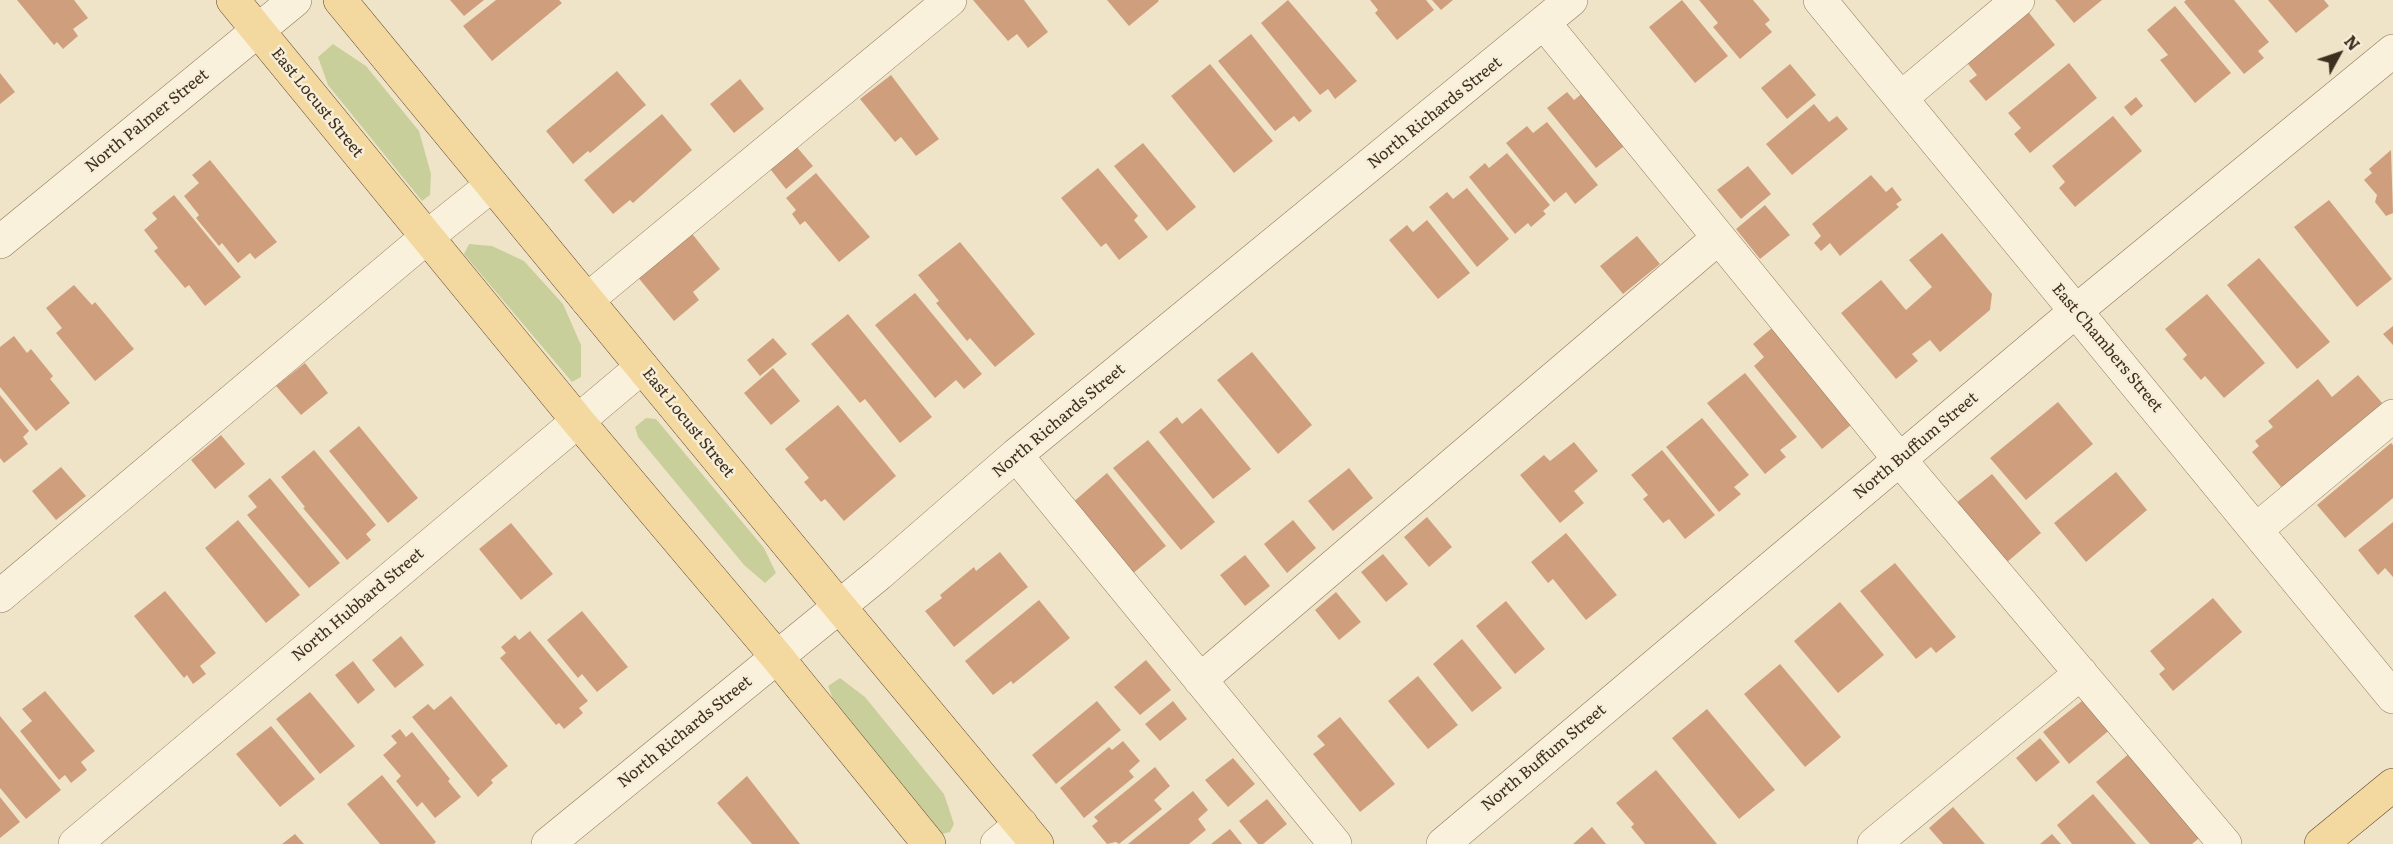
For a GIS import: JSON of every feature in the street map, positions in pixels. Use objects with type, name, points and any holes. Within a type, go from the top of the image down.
[{"type":"main road","name":"East Locust Street","points":[[233,0],[929,844]]},
{"type":"main road","name":"East Locust Street","points":[[340,0],[839,606],[1018,837]]},
{"type":"main road","points":[[2321,844],[2393,785]]},
{"type":"street","name":"North Palmer Street","points":[[0,242],[295,0]]},
{"type":"street","points":[[587,300],[950,0]]},
{"type":"street","name":"North Richards Street","points":[[548,844],[839,606],[1016,455],[1571,0]]},
{"type":"street","name":"East Chambers Street","points":[[1820,0],[2393,697]]},
{"type":"street","points":[[1901,98],[2018,0]]},
{"type":"street","points":[[1544,24],[1717,239],[1900,460],[2225,844]]},
{"type":"street","name":"North Buffum Street","points":[[1443,844],[2076,311],[2393,51]]},
{"type":"street","points":[[0,596],[492,184]]},
{"type":"street","points":[[1200,680],[1717,239]]},
{"type":"street","name":"North Hubbard Street","points":[[75,844],[642,367]]},
{"type":"street","points":[[2257,529],[2393,416]]},
{"type":"street","points":[[1016,455],[1335,844]]},
{"type":"street","points":[[1874,844],[2081,673]]},
{"type":"green space","points":[[333,44],[366,66],[419,131],[431,174],[430,195],[422,201],[328,85],[318,57]]},
{"type":"green space","points":[[469,244],[492,246],[524,261],[563,304],[581,345],[581,377],[572,382],[464,254]]},
{"type":"green space","points":[[646,418],[656,419],[764,548],[776,573],[765,583],[744,565],[638,437],[635,427]]},
{"type":"green space","points":[[840,678],[865,697],[944,794],[954,824],[950,832],[942,834],[833,699],[828,686]]},
{"type":"building","points":[[17,0],[74,0],[88,18],[73,29],[78,36],[63,49],[57,42],[54,45]]},
{"type":"building","points":[[450,0],[484,0],[464,16]]},
{"type":"building","points":[[496,0],[559,0],[562,3],[492,61],[463,26]]},
{"type":"building","points":[[973,0],[1024,0],[1048,32],[1028,48],[1017,34],[1008,41]]},
{"type":"building","points":[[1107,0],[1158,0],[1159,1],[1129,26]]},
{"type":"building","points":[[1288,0],[1357,81],[1335,99],[1328,89],[1320,95],[1261,23]]},
{"type":"building","points":[[1370,0],[1426,0],[1434,10],[1397,40],[1375,13],[1378,10]]},
{"type":"building","points":[[1432,0],[1453,0],[1441,10]]},
{"type":"building","points":[[1682,0],[1728,56],[1695,83],[1649,27]]},
{"type":"building","points":[[1699,0],[1753,0],[1770,20],[1765,24],[1772,32],[1740,59],[1713,27],[1718,23]]},
{"type":"building","points":[[2055,0],[2102,0],[2074,23]]},
{"type":"building","points":[[2186,0],[2234,0],[2269,42],[2258,51],[2264,58],[2244,74],[2184,2]]},
{"type":"building","points":[[2268,0],[2324,0],[2329,6],[2296,33]]},
{"type":"building","points":[[2175,6],[2231,73],[2195,103],[2160,60],[2168,55],[2147,30]]},
{"type":"building","points":[[2026,9],[2055,45],[1986,101],[1969,81],[1977,75],[1964,59]]},
{"type":"building","points":[[1251,34],[1312,111],[1299,122],[1294,116],[1275,131],[1218,61]]},
{"type":"building","points":[[2069,63],[2097,98],[2030,153],[2014,134],[2021,128],[2008,113]]},
{"type":"building","points":[[1210,64],[1273,141],[1234,173],[1171,96]]},
{"type":"building","points":[[1790,64],[1816,95],[1787,119],[1761,88]]},
{"type":"building","points":[[617,71],[646,105],[590,153],[588,151],[573,164],[546,131]]},
{"type":"building","points":[[0,73],[15,92],[0,104]]},
{"type":"building","points":[[891,75],[939,139],[916,156],[901,137],[895,142],[860,99]]},
{"type":"building","points":[[740,79],[764,109],[734,133],[710,104]]},
{"type":"building","points":[[1589,88],[1632,140],[1596,168],[1547,108],[1567,92],[1574,100]]},
{"type":"building","points":[[2136,97],[2143,106],[2131,116],[2124,107]]},
{"type":"building","points":[[1814,104],[1829,122],[1837,116],[1848,129],[1792,175],[1766,144]]},
{"type":"building","points":[[662,114],[692,150],[633,203],[630,200],[613,214],[584,180]]},
{"type":"building","points":[[2113,116],[2142,151],[2075,207],[2059,188],[2065,182],[2052,166]]},
{"type":"building","points":[[1547,122],[1598,185],[1575,204],[1566,192],[1554,202],[1506,143],[1527,126],[1533,133]]},
{"type":"building","points":[[790,139],[813,166],[786,189],[763,160]]},
{"type":"building","points":[[1143,143],[1196,207],[1167,231],[1114,166]]},
{"type":"building","points":[[2391,150],[2393,213],[2386,216],[2375,202],[2377,195],[2364,180],[2372,173],[2369,169]]},
{"type":"building","points":[[1507,153],[1550,205],[1543,211],[1546,214],[1531,227],[1528,223],[1515,234],[1469,177],[1485,163],[1489,168]]},
{"type":"building","points":[[210,160],[277,242],[255,259],[250,253],[238,263],[222,243],[219,246],[196,218],[199,215],[184,196],[199,183],[192,175]]},
{"type":"building","points":[[1748,166],[1771,194],[1741,219],[1717,190]]},
{"type":"building","points":[[1098,168],[1138,216],[1134,220],[1148,237],[1119,260],[1106,243],[1101,247],[1061,198]]},
{"type":"building","points":[[816,173],[870,237],[839,262],[805,221],[800,225],[792,214],[796,210],[786,198]]},
{"type":"building","points":[[1871,175],[1886,192],[1892,187],[1902,200],[1896,204],[1899,207],[1840,256],[1830,243],[1821,251],[1814,243],[1821,236],[1812,224]]},
{"type":"building","points":[[1467,188],[1509,239],[1477,267],[1429,207],[1447,192],[1453,199]]},
{"type":"building","points":[[174,195],[241,277],[205,306],[189,285],[185,288],[154,251],[158,248],[144,230],[157,219],[152,213]]},
{"type":"building","points":[[2329,200],[2392,279],[2357,307],[2294,227]]},
{"type":"building","points":[[1765,205],[1790,235],[1760,259],[1736,229]]},
{"type":"building","points":[[1427,220],[1470,273],[1438,299],[1389,240],[1407,225],[1413,232]]},
{"type":"building","points":[[686,226],[720,269],[693,292],[699,300],[674,321],[632,270]]},
{"type":"building","points":[[1942,233],[1992,294],[1990,310],[1940,352],[1930,340],[1912,354],[1918,361],[1896,379],[1841,313],[1881,280],[1906,310],[1932,287],[1909,260]]},
{"type":"building","points":[[1637,236],[1660,264],[1623,294],[1600,266]]},
{"type":"building","points":[[960,242],[1035,334],[995,367],[970,338],[967,341],[936,303],[939,301],[918,275]]},
{"type":"building","points":[[2259,258],[2330,342],[2297,369],[2227,285]]},
{"type":"building","points":[[74,285],[92,305],[95,302],[134,349],[95,381],[56,333],[62,328],[46,308]]},
{"type":"building","points":[[915,293],[982,374],[964,389],[956,380],[935,398],[875,325]]},
{"type":"building","points":[[2207,294],[2265,363],[2224,398],[2205,376],[2201,380],[2183,359],[2187,355],[2165,329]]},
{"type":"building","points":[[848,314],[932,417],[900,443],[865,399],[860,403],[811,344]]},
{"type":"building","points":[[1778,323],[1857,420],[1822,449],[1754,366],[1764,357],[1753,344]]},
{"type":"building","points":[[2393,326],[2393,345],[2383,334]]},
{"type":"building","points":[[14,336],[27,353],[31,349],[53,376],[50,379],[70,403],[36,431],[0,387],[0,347]]},
{"type":"building","points":[[773,338],[787,354],[760,376],[747,360]]},
{"type":"building","points":[[1252,352],[1312,425],[1278,454],[1217,380]]},
{"type":"building","points":[[305,363],[328,393],[301,415],[276,386]]},
{"type":"building","points":[[773,368],[800,401],[771,425],[744,393]]},
{"type":"building","points":[[1745,373],[1797,437],[1780,450],[1786,457],[1765,474],[1707,403]]},
{"type":"building","points":[[2358,375],[2383,404],[2282,488],[2252,452],[2259,446],[2255,441],[2273,427],[2268,421],[2318,379],[2332,397]]},
{"type":"building","points":[[0,395],[29,431],[23,437],[28,444],[4,463],[0,458]]},
{"type":"building","points":[[2058,402],[2093,444],[2026,500],[1990,458]]},
{"type":"building","points":[[838,405],[896,476],[844,521],[825,499],[821,502],[804,482],[809,478],[785,449]]},
{"type":"building","points":[[1201,408],[1251,469],[1213,499],[1159,432],[1177,417],[1182,424]]},
{"type":"building","points":[[1702,418],[1749,475],[1734,487],[1741,494],[1719,512],[1666,447]]},
{"type":"building","points":[[359,426],[418,498],[388,523],[329,451]]},
{"type":"building","points":[[221,435],[245,464],[215,489],[191,460]]},
{"type":"building","points":[[1148,440],[1215,522],[1181,550],[1113,468]]},
{"type":"building","points":[[1574,442],[1598,471],[1574,491],[1584,503],[1560,523],[1520,475],[1544,455],[1550,461]]},
{"type":"building","points":[[2391,443],[2393,445],[2393,498],[2345,538],[2317,505]]},
{"type":"building","points":[[314,450],[376,525],[366,534],[371,540],[347,560],[303,508],[305,507],[281,477]]},
{"type":"building","points":[[1662,450],[1715,515],[1685,539],[1669,519],[1663,523],[1643,499],[1648,495],[1631,475]]},
{"type":"building","points":[[61,467],[86,496],[56,520],[32,491]]},
{"type":"building","points":[[1349,468],[1373,498],[1333,531],[1308,501]]},
{"type":"building","points":[[2116,472],[2147,510],[2086,562],[2054,523]]},
{"type":"building","points":[[1107,473],[1166,546],[1131,575],[1072,503]]},
{"type":"building","points":[[1992,474],[2041,533],[2006,563],[1956,503]]},
{"type":"building","points":[[270,478],[340,563],[309,588],[247,515],[257,507],[248,496]]},
{"type":"building","points":[[1427,517],[1452,547],[1429,567],[1404,537]]},
{"type":"building","points":[[238,520],[300,595],[266,623],[205,548]]},
{"type":"building","points":[[1293,520],[1316,548],[1287,573],[1264,544]]},
{"type":"building","points":[[2393,522],[2393,577],[2385,568],[2378,575],[2358,550]]},
{"type":"building","points":[[511,523],[553,574],[521,600],[479,549]]},
{"type":"building","points":[[1566,533],[1617,595],[1586,620],[1553,579],[1548,583],[1531,562]]},
{"type":"building","points":[[1000,552],[1028,587],[954,647],[925,611],[942,598],[940,595],[974,567],[976,571]]},
{"type":"building","points":[[1383,554],[1408,584],[1386,602],[1361,572]]},
{"type":"building","points":[[1245,555],[1270,586],[1245,606],[1220,575]]},
{"type":"building","points":[[1895,563],[1956,637],[1936,653],[1931,647],[1916,659],[1860,591]]},
{"type":"building","points":[[165,591],[216,653],[200,666],[206,674],[193,684],[187,675],[184,678],[134,616]]},
{"type":"building","points":[[1336,592],[1361,622],[1339,640],[1315,610]]},
{"type":"building","points":[[2213,598],[2242,632],[2173,691],[2159,674],[2165,669],[2150,651]]},
{"type":"building","points":[[1039,600],[1070,638],[1013,684],[1011,681],[993,695],[965,661]]},
{"type":"building","points":[[1506,601],[1545,649],[1515,674],[1476,626]]},
{"type":"building","points":[[1840,602],[1884,655],[1838,693],[1794,641]]},
{"type":"building","points":[[582,611],[628,667],[597,692],[582,674],[578,678],[547,640]]},
{"type":"building","points":[[530,631],[588,701],[579,708],[583,713],[564,729],[559,723],[556,725],[500,658],[506,653],[501,647],[515,635],[519,640]]},
{"type":"building","points":[[401,636],[424,665],[395,688],[372,660]]},
{"type":"building","points":[[1462,639],[1502,688],[1472,712],[1433,664]]},
{"type":"building","points":[[1146,660],[1171,690],[1140,715],[1114,687]]},
{"type":"building","points":[[353,661],[375,690],[358,704],[335,675]]},
{"type":"building","points":[[1780,664],[1841,737],[1805,767],[1744,694]]},
{"type":"building","points":[[1418,676],[1458,725],[1428,749],[1388,701]]},
{"type":"building","points":[[45,691],[95,751],[81,762],[87,770],[71,783],[65,775],[59,780],[20,731],[32,721],[22,709]]},
{"type":"building","points":[[310,692],[355,746],[320,774],[276,719]]},
{"type":"building","points":[[451,696],[508,766],[491,780],[493,783],[478,797],[412,717],[428,704],[434,710]]},
{"type":"building","points":[[2087,697],[2112,728],[2069,764],[2043,732]]},
{"type":"building","points":[[1097,701],[1121,730],[1056,784],[1032,755]]},
{"type":"building","points":[[1173,701],[1187,719],[1160,741],[1145,724]]},
{"type":"building","points":[[1707,709],[1775,790],[1739,819],[1672,738]]},
{"type":"building","points":[[0,716],[61,790],[26,819],[0,788]]},
{"type":"building","points":[[1340,717],[1395,784],[1360,812],[1313,754],[1325,745],[1317,736]]},
{"type":"building","points":[[271,726],[315,779],[280,807],[236,754]]},
{"type":"building","points":[[400,729],[406,737],[412,732],[450,779],[448,781],[461,797],[435,818],[422,802],[417,807],[396,781],[401,776],[383,755],[397,743],[391,736]]},
{"type":"building","points":[[2040,738],[2060,762],[2036,782],[2016,758]]},
{"type":"building","points":[[1123,741],[1140,761],[1129,771],[1134,777],[1084,818],[1060,788],[1109,747],[1112,750]]},
{"type":"building","points":[[2131,752],[2203,835],[2192,844],[2150,844],[2096,782]]},
{"type":"building","points":[[1233,758],[1255,784],[1228,807],[1205,780]]},
{"type":"building","points":[[1155,767],[1170,786],[1154,800],[1162,809],[1119,844],[1116,842],[1107,844],[1092,826],[1098,821],[1094,817]]},
{"type":"building","points":[[1656,770],[1717,844],[1645,844],[1631,827],[1634,824],[1616,803]]},
{"type":"building","points":[[382,775],[436,842],[434,844],[380,844],[347,804]]},
{"type":"building","points":[[747,776],[800,844],[752,844],[717,803]]},
{"type":"building","points":[[1193,791],[1208,810],[1198,819],[1206,830],[1189,844],[1128,844]]},
{"type":"building","points":[[2093,794],[2136,844],[2072,844],[2057,825]]},
{"type":"building","points":[[0,797],[20,822],[0,838]]},
{"type":"building","points":[[1267,799],[1287,824],[1263,844],[1258,844],[1239,821]]},
{"type":"building","points":[[1953,807],[1985,844],[1943,844],[1929,828]]},
{"type":"building","points":[[1592,827],[1606,844],[1573,844]]},
{"type":"building","points":[[1230,829],[1242,844],[1211,844]]},
{"type":"building","points":[[295,834],[304,844],[282,844]]},
{"type":"building","points":[[2052,834],[2061,844],[2040,844]]}]
